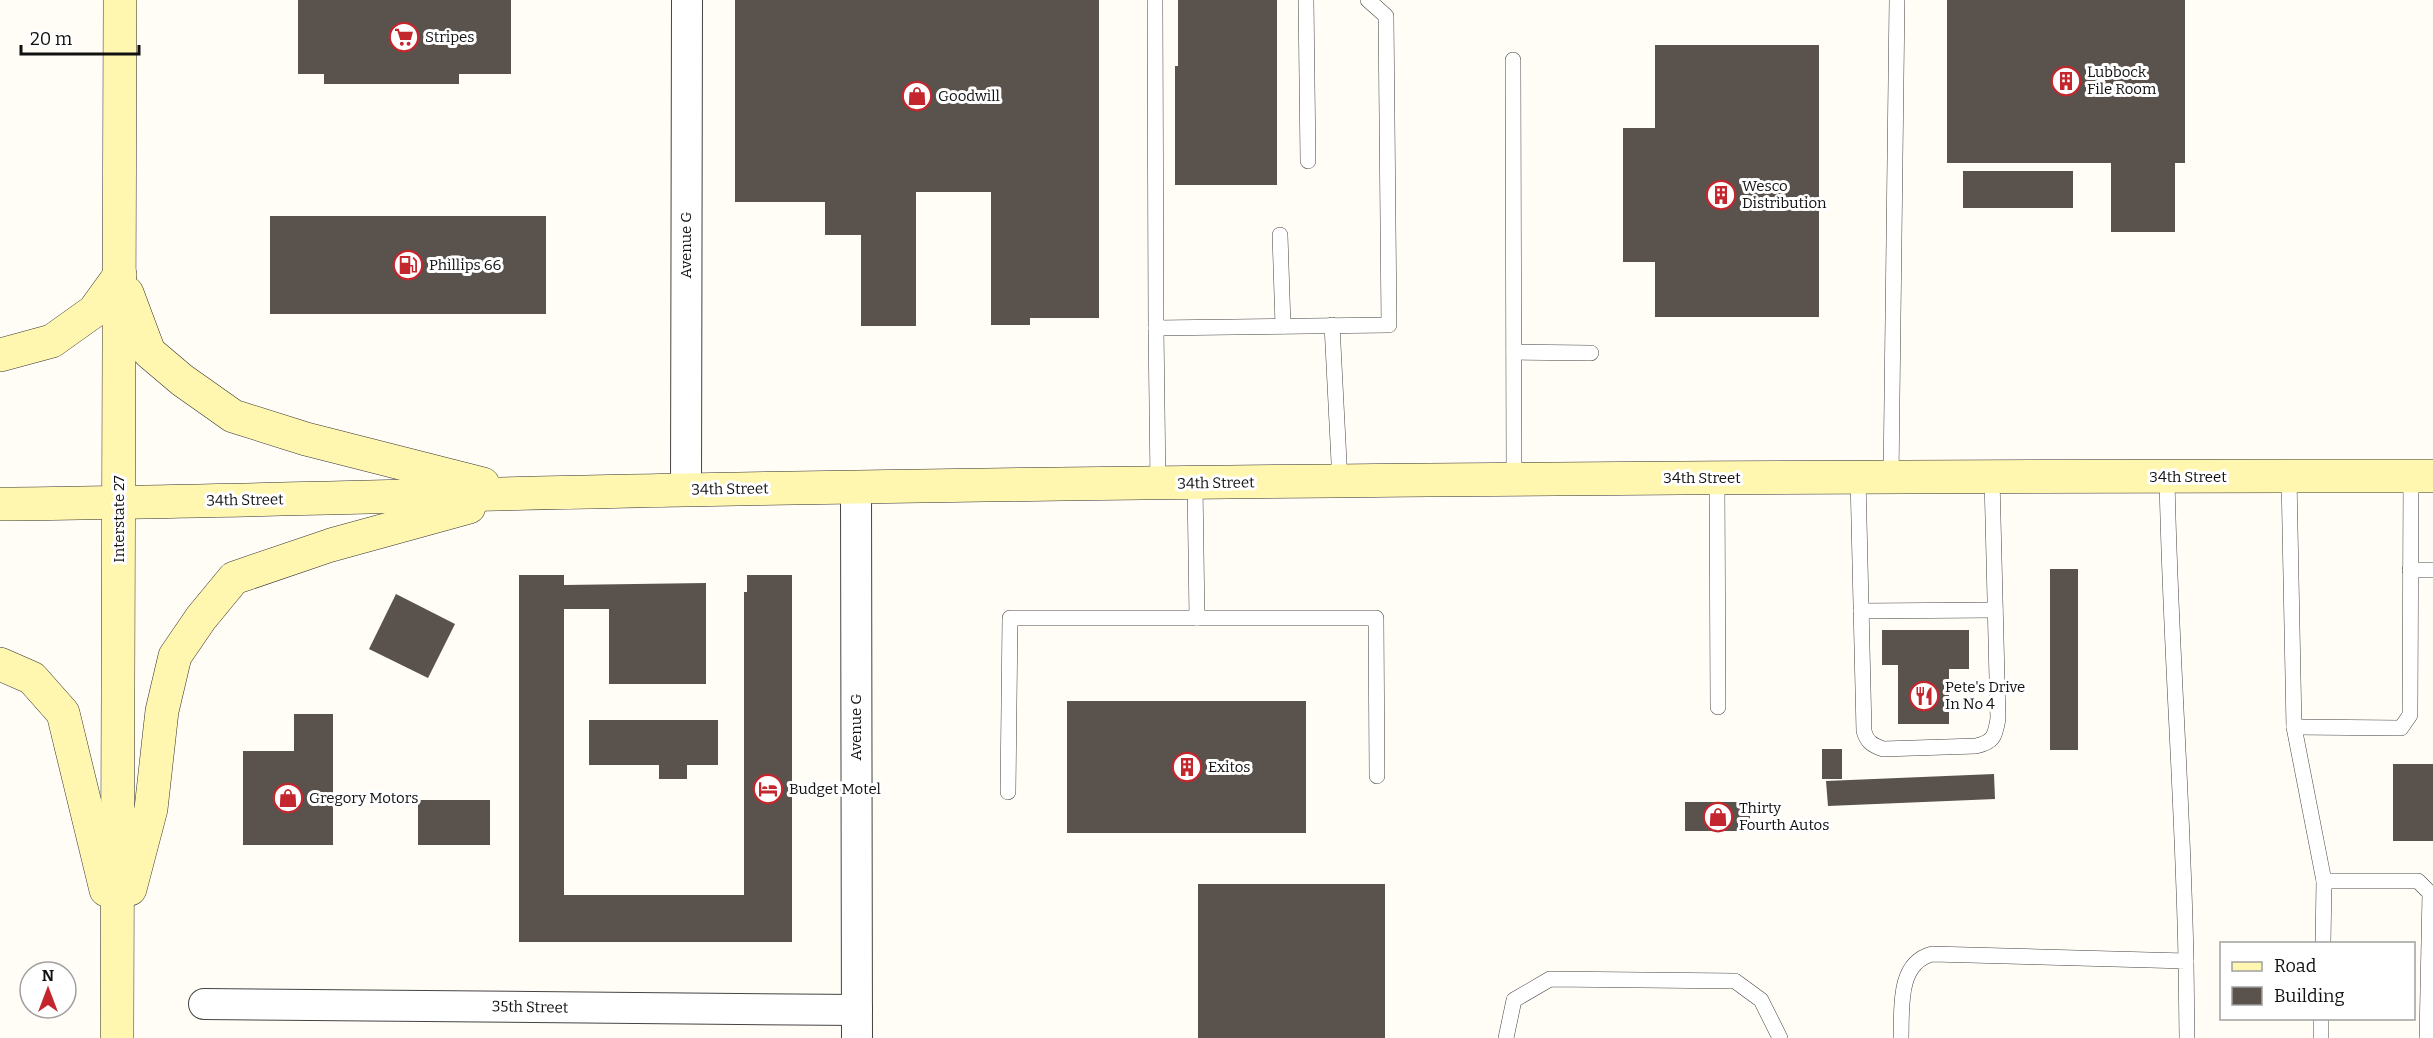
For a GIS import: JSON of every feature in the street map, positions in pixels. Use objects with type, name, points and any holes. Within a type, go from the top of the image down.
[{"type":"main road","name":"Interstate 27","points":[[117,1038],[120,0]]},
{"type":"main road","points":[[0,355],[52,341],[94,311],[120,275]]},
{"type":"main road","points":[[120,275],[149,351],[182,380],[233,416],[306,439],[406,463],[517,494]]},
{"type":"main road","name":"34th Street","points":[[0,504],[686,489],[1717,478],[2422,476]]},
{"type":"main road","points":[[118,936],[151,809],[162,711],[175,656],[201,618],[234,578],[331,545],[517,494]]},
{"type":"main road","points":[[0,664],[32,678],[63,713],[85,810],[118,936]]},
{"type":"street","name":"Avenue G","points":[[686,489],[687,0]]},
{"type":"street","name":"Avenue G","points":[[856,488],[857,1024]]},
{"type":"street","name":"35th Street","points":[[204,1004],[857,1024]]},
{"type":"lane","points":[[1155,0],[1158,484]]},
{"type":"lane","points":[[1306,0],[1308,161]]},
{"type":"lane","points":[[1156,328],[1389,325],[1386,16],[1368,0]]},
{"type":"lane","points":[[1891,478],[1897,0]]},
{"type":"lane","points":[[1513,60],[1514,480]]},
{"type":"lane","points":[[1280,235],[1283,326]]},
{"type":"lane","points":[[1332,325],[1340,482]]},
{"type":"lane","points":[[1514,352],[1591,353]]},
{"type":"lane","points":[[2294,727],[2401,728],[2410,715],[2410,570],[2422,476]]},
{"type":"lane","points":[[2289,477],[2294,727],[2324,881],[2323,942]]},
{"type":"lane","points":[[1717,478],[1718,707]]},
{"type":"lane","points":[[1858,478],[1864,731],[1866,739],[1872,745],[1883,749],[1976,746],[1988,744],[1995,734],[1998,719],[1992,478]]},
{"type":"lane","points":[[2166,478],[2168,561],[2184,866],[2187,1038]]},
{"type":"lane","points":[[1195,484],[1197,618]]},
{"type":"lane","points":[[2410,570],[2433,570]]},
{"type":"lane","points":[[1862,611],[1995,610]]},
{"type":"lane","points":[[1008,792],[1010,618],[1376,618],[1377,776]]},
{"type":"lane","points":[[2324,881],[2418,881],[2430,893],[2427,1038]]},
{"type":"lane","points":[[1900,1038],[1905,981],[1914,962],[1922,956],[1932,954],[2186,961]]},
{"type":"lane","points":[[1506,1038],[1514,1000],[1550,979],[1735,981],[1761,1000],[1780,1038]]},
{"type":"lane","points":[[2320,1038],[2321,1020]]},
{"type":"building","name":"Stripes","points":[[298,0],[511,0],[511,74],[459,74],[459,84],[324,84],[324,74],[298,74]]},
{"type":"building","name":"Goodwill","points":[[735,0],[1099,0],[1099,318],[1030,318],[1030,325],[991,325],[991,192],[916,192],[916,326],[861,326],[861,235],[825,235],[825,202],[735,202]]},
{"type":"building","points":[[1178,0],[1277,0],[1277,185],[1175,185],[1175,66],[1178,66]]},
{"type":"building","name":"Lubbock File Room","points":[[1947,0],[2185,0],[2185,163],[2175,163],[2175,232],[2111,232],[2111,163],[1947,163]]},
{"type":"building","name":"Wesco Distribution","points":[[1655,45],[1819,45],[1819,317],[1655,317],[1655,262],[1623,262],[1623,128],[1655,128]]},
{"type":"building","points":[[1963,171],[2073,171],[2073,208],[1963,208]]},
{"type":"building","name":"Phillips 66","points":[[270,216],[546,216],[546,314],[270,314]]},
{"type":"building","points":[[2050,569],[2078,569],[2078,750],[2050,750]]},
{"type":"building","name":"Budget Motel","points":[[519,575],[564,575],[564,585],[706,583],[706,684],[609,684],[609,609],[564,609],[564,895],[744,895],[744,592],[747,592],[747,575],[792,575],[792,942],[519,942]]},
{"type":"building","points":[[396,594],[455,624],[428,678],[369,649]]},
{"type":"building","name":"Pete's Drive In No 4","points":[[1882,630],[1969,630],[1969,669],[1949,669],[1949,724],[1898,724],[1898,665],[1882,665]]},
{"type":"building","name":"Exitos","points":[[1067,701],[1306,701],[1306,833],[1067,833]]},
{"type":"building","name":"Gregory Motors","points":[[294,714],[333,714],[333,845],[243,845],[243,751],[294,751]]},
{"type":"building","points":[[589,720],[718,720],[718,765],[687,765],[687,779],[659,779],[659,765],[589,765]]},
{"type":"building","points":[[1822,749],[1842,749],[1842,779],[1822,779]]},
{"type":"building","points":[[2393,764],[2433,764],[2433,841],[2393,841]]},
{"type":"building","points":[[1994,774],[1995,799],[1828,806],[1826,781]]},
{"type":"building","points":[[418,800],[490,800],[490,845],[418,845]]},
{"type":"building","name":"Thirty Fourth Autos","points":[[1685,802],[1750,802],[1750,831],[1685,831]]},
{"type":"building","points":[[1198,884],[1385,884],[1385,1038],[1198,1038]]},
{"type":"place","name":"Stripes","points":[[404,37]]},
{"type":"place","name":"Lubbock File Room","points":[[2066,81]]},
{"type":"place","name":"Goodwill","points":[[917,96]]},
{"type":"place","name":"Wesco Distribution","points":[[1721,195]]},
{"type":"place","name":"Phillips 66","points":[[408,265]]},
{"type":"place","name":"Pete's Drive In No 4","points":[[1924,696]]},
{"type":"place","name":"Exitos","points":[[1187,767]]},
{"type":"place","name":"Budget Motel","points":[[768,789]]},
{"type":"place","name":"Gregory Motors","points":[[288,798]]},
{"type":"place","name":"Thirty Fourth Autos","points":[[1718,817]]}]
